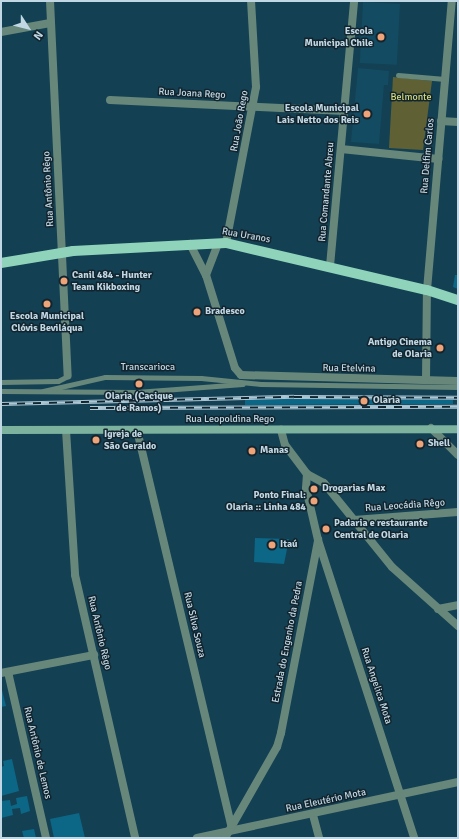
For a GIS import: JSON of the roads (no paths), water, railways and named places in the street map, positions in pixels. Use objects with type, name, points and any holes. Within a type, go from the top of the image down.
[{"type":"main road","name":"Rua Uranos","points":[[1,263],[62,252],[222,243],[330,266],[427,290],[458,300]]},
{"type":"main road","name":"Rua Leopoldina Rego","points":[[1,430],[458,429]]},
{"type":"street","name":"Rua Antônio Rêgo","points":[[50,1],[68,376]]},
{"type":"street","name":"Rua João Rego","points":[[206,275],[222,243],[253,107],[256,74],[251,1]]},
{"type":"street","name":"Rua Comandante Abreu","points":[[330,266],[354,1]]},
{"type":"street","name":"Rua Delfim Carlos","points":[[426,380],[427,290],[452,1]]},
{"type":"street","points":[[1,32],[50,23]]},
{"type":"street","name":"Rua Joana Rego","points":[[110,100],[345,111]]},
{"type":"street","points":[[441,120],[458,122]]},
{"type":"street","points":[[341,149],[438,159]]},
{"type":"street","points":[[190,244],[206,275]]},
{"type":"street","name":"Rua Etelvina","points":[[206,275],[235,368],[241,375],[458,381]]},
{"type":"street","points":[[430,428],[458,455]]},
{"type":"street","name":"Rua Antônio Rêgo","points":[[66,430],[75,575],[135,838]]},
{"type":"street","name":"Rua Silva Souza","points":[[137,430],[228,832]]},
{"type":"street","points":[[281,430],[285,445],[307,474],[324,483],[392,567],[458,626]]},
{"type":"street","name":"Estrada do Engenho da Pedra","points":[[228,832],[277,747],[281,733],[318,540],[306,488],[307,474]]},
{"type":"street","name":"Rua Leocádia Rêgo","points":[[354,520],[458,512]]},
{"type":"street","name":"Rua Angelica Mota","points":[[318,540],[414,838]]},
{"type":"street","points":[[438,608],[458,605]]},
{"type":"street","points":[[4,672],[94,655]]},
{"type":"street","name":"Rua Antônio de Lemos","points":[[4,672],[46,838]]},
{"type":"street","name":"Rua Eleutério Mota","points":[[197,838],[458,782]]},
{"type":"street","points":[[313,814],[319,838]]},
{"type":"lane","points":[[398,75],[445,79]]},
{"type":"lane","points":[[1,382],[58,381],[68,376]]},
{"type":"lane","name":"Transcarioca","points":[[43,391],[104,377],[202,378],[254,383],[458,387]]},
{"type":"lane","name":"Transcarioca","points":[[1,391],[136,392],[254,383]]},
{"type":"railway","points":[[1,404],[294,397],[458,398]]},
{"type":"railway","points":[[90,408],[458,407]]},
{"type":"place","name":"Escola Municipal Chile","points":[[381,37]]},
{"type":"place","name":"Escola Municipal Lais Netto dos Reis","points":[[367,114]]},
{"type":"place","name":"Canil 484 - Hunter Team Kikboxing","points":[[64,281]]},
{"type":"place","name":"Escola Municipal Clóvis Beviláqua","points":[[47,304]]},
{"type":"place","name":"Bradesco","points":[[197,312]]},
{"type":"place","name":"Antigo Cinema de Olaria","points":[[440,348]]},
{"type":"place","name":"Olaria (Cacique de Ramos)","points":[[139,384]]},
{"type":"place","name":"Olaria","points":[[364,401]]},
{"type":"place","name":"Igreja de São Geraldo","points":[[96,440]]},
{"type":"place","name":"Shell","points":[[420,444]]},
{"type":"place","name":"Manas","points":[[252,451]]},
{"type":"place","name":"Drogarias Max","points":[[314,489]]},
{"type":"place","name":"Ponto Final: Olaria :: Linha 484","points":[[314,501]]},
{"type":"place","name":"Padaria e restaurante Central de Olaria","points":[[326,529]]},
{"type":"place","name":"Itaú","points":[[272,545]]},
{"type":"park label","name":"Belmonte","points":[[411,98]]}]
